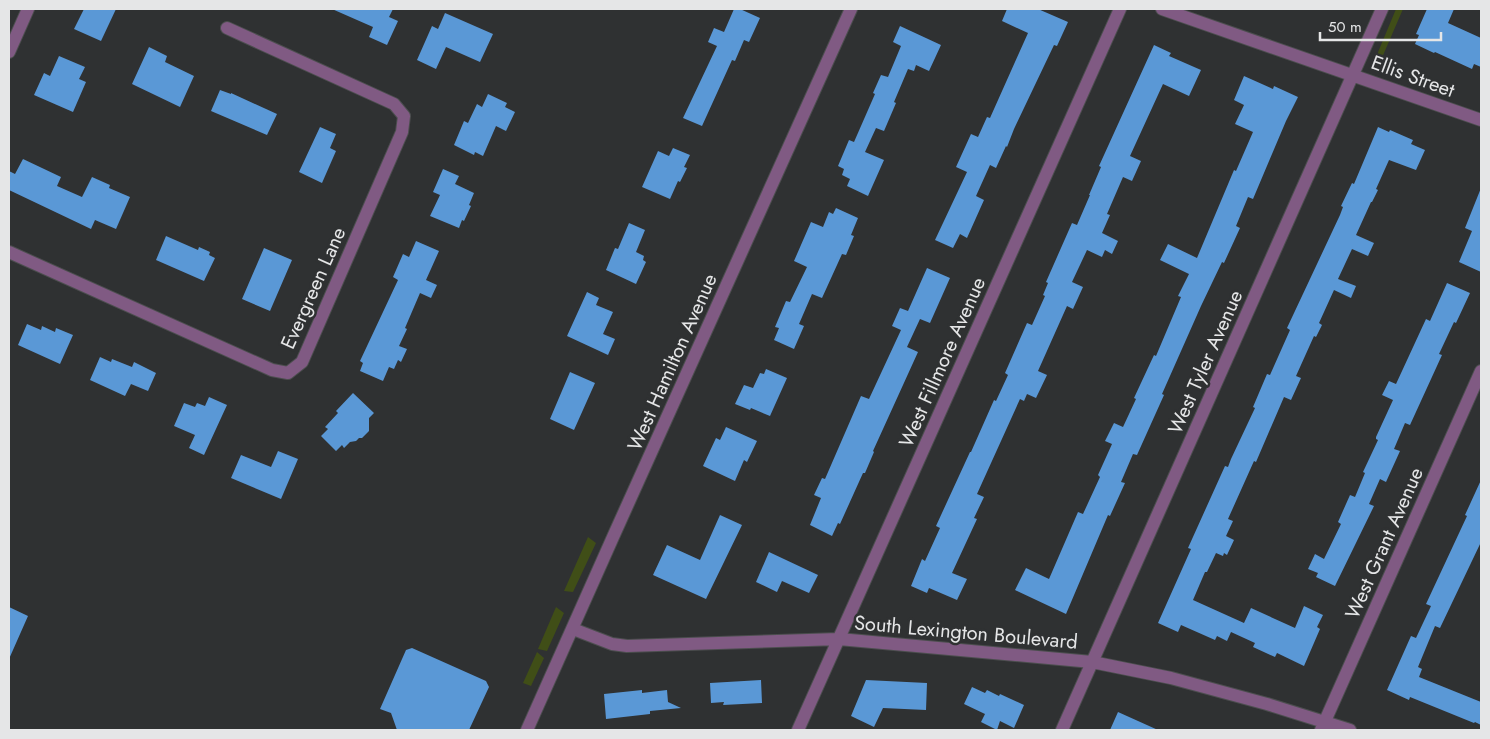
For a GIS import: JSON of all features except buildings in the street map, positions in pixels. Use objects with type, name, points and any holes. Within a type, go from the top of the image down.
[{"type":"street","points":[[9,52],[28,9]]},
{"type":"street","name":"West Hamilton Avenue","points":[[527,730],[852,9]]},
{"type":"street","name":"West Fillmore Avenue","points":[[798,730],[1120,9]]},
{"type":"street","name":"Ellis Street","points":[[1162,9],[1481,120]]},
{"type":"street","name":"West Tyler Avenue","points":[[1062,730],[1382,9]]},
{"type":"street","name":"Evergreen Lane","points":[[9,252],[272,370],[288,373],[302,362],[402,132],[404,116],[394,104],[227,28]]},
{"type":"street","name":"West Grant Avenue","points":[[1323,726],[1481,371]]},
{"type":"street","name":"South Lexington Boulevard","points":[[573,629],[612,644],[627,646],[839,639],[1092,662],[1171,678],[1268,704],[1323,726],[1350,730]]},
{"type":"green space","points":[[1396,9],[1403,9],[1381,60],[1376,57]]},
{"type":"green space","points":[[588,537],[596,543],[573,592],[564,591]]},
{"type":"green space","points":[[556,607],[564,613],[547,651],[538,649]]},
{"type":"green space","points":[[537,652],[544,658],[531,686],[523,683]]}]
